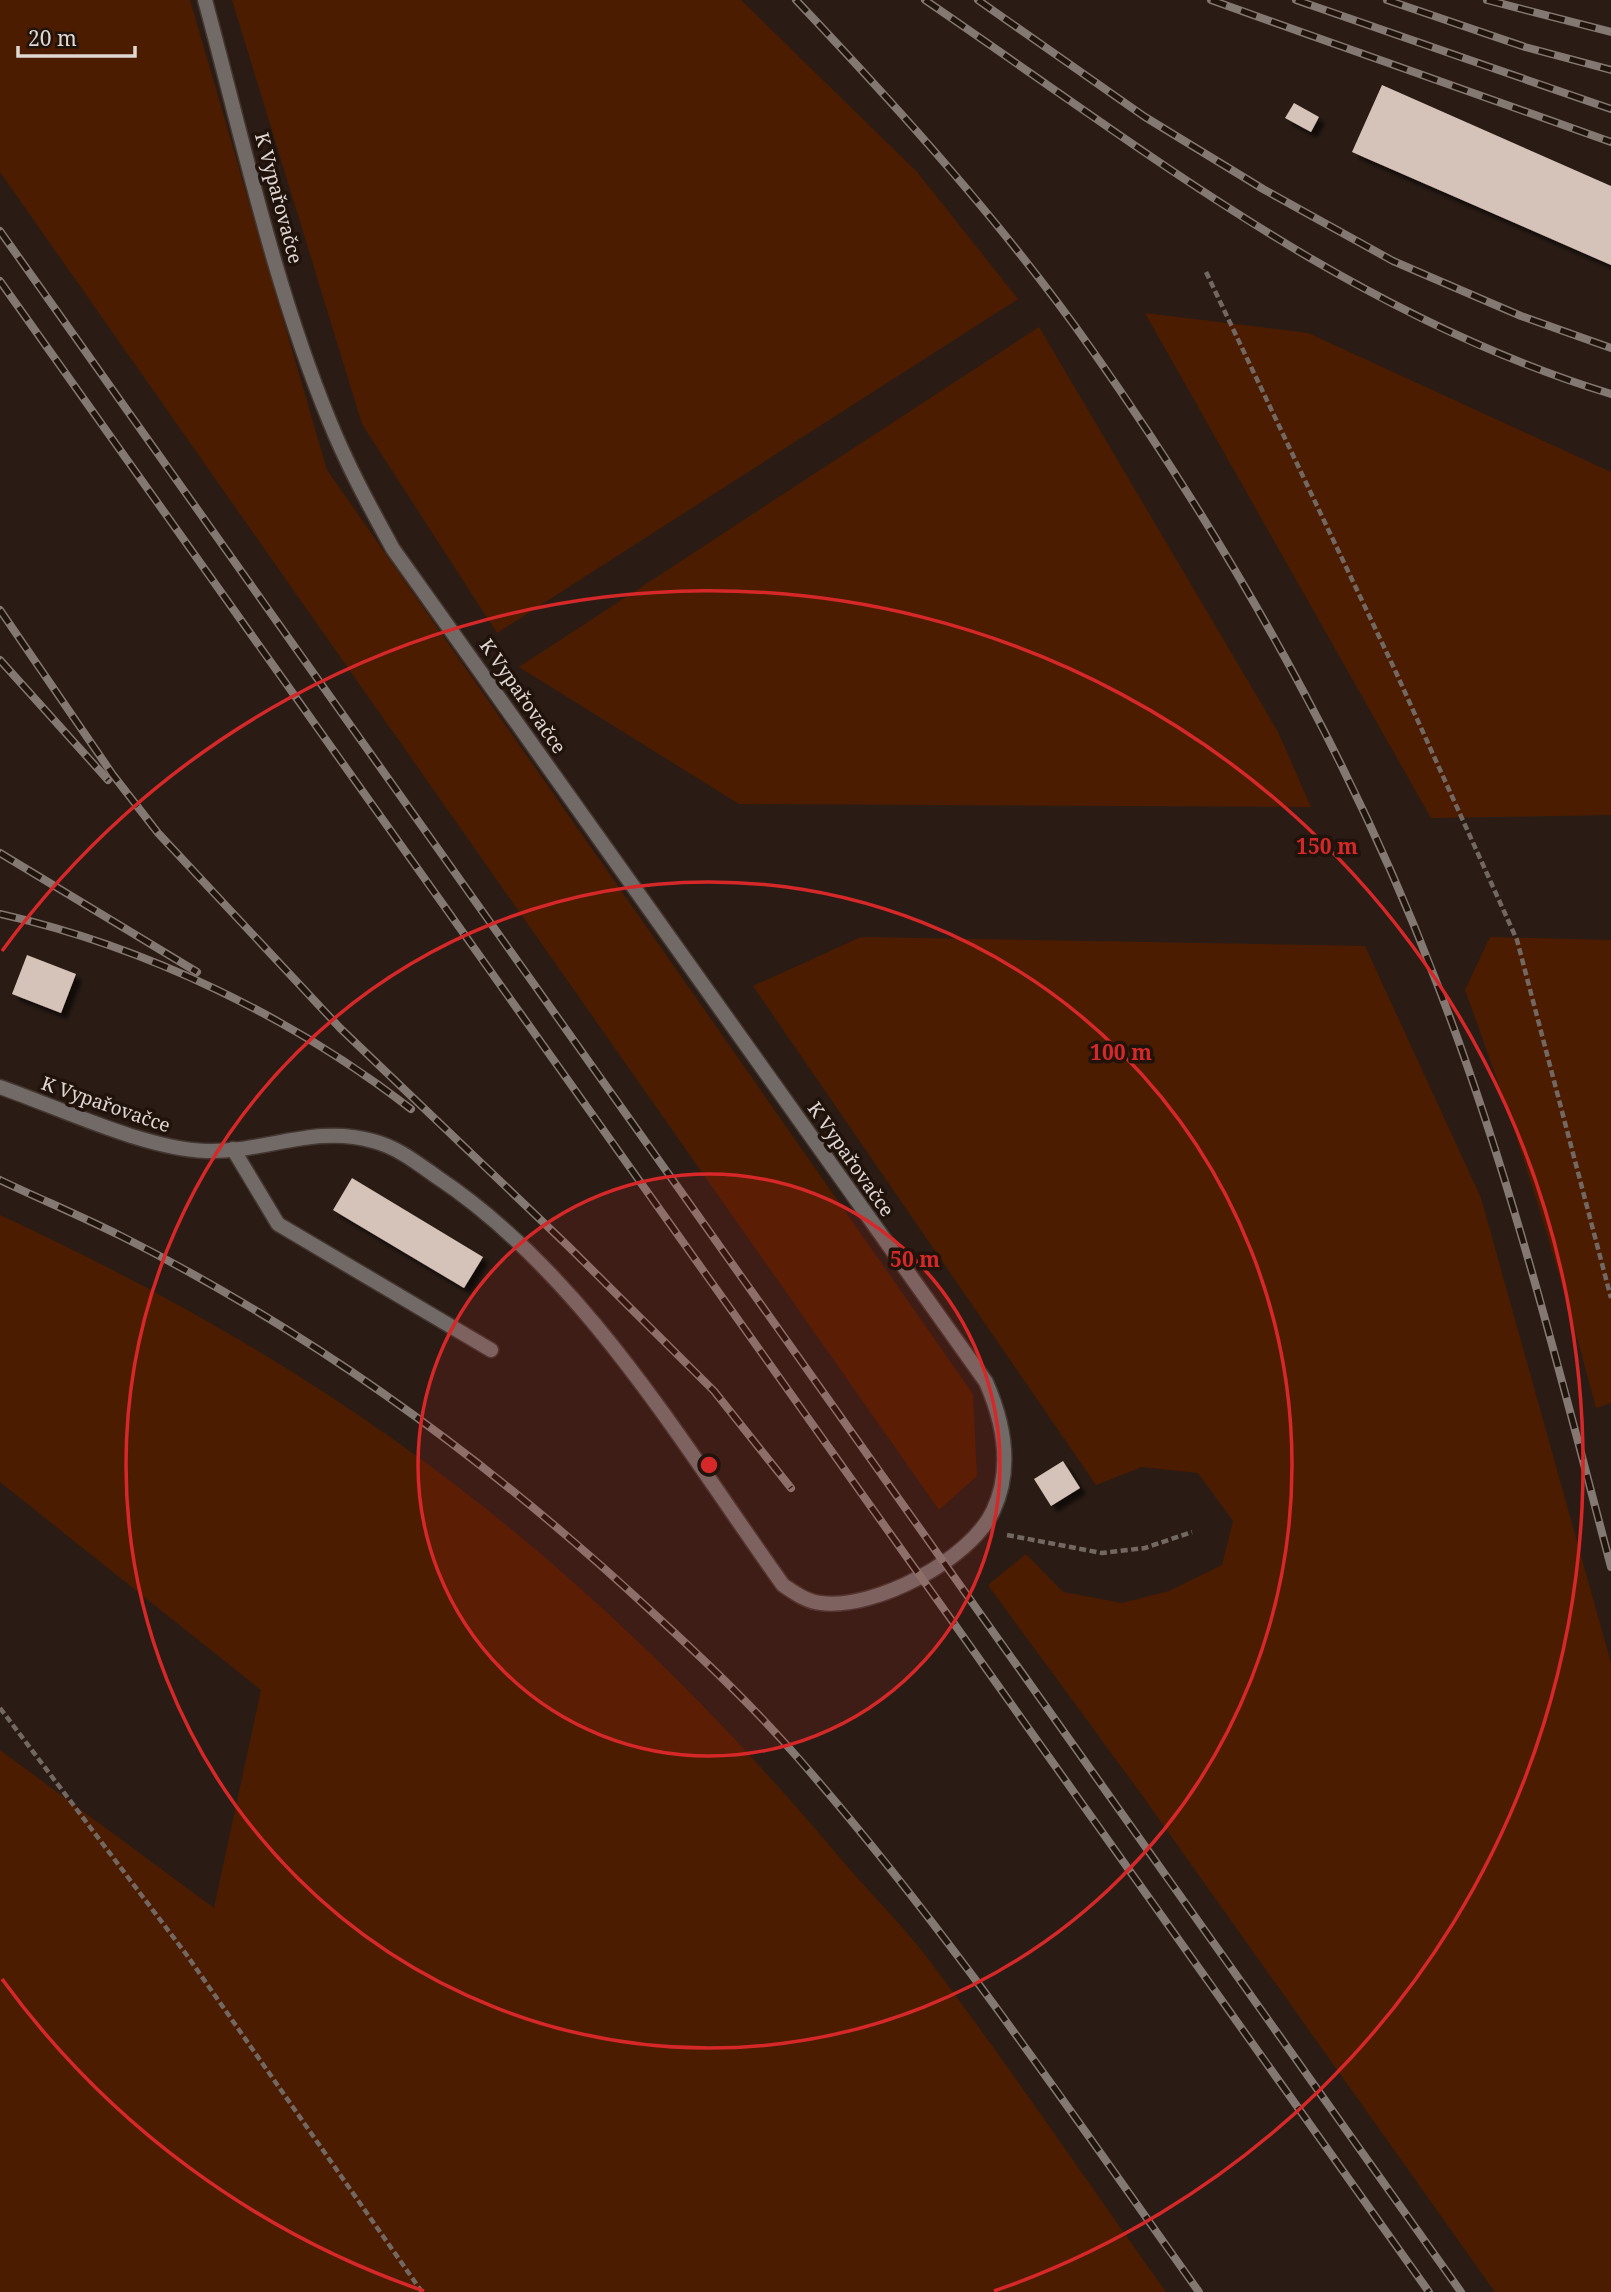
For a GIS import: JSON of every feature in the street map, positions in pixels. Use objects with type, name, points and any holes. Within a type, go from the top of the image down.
[{"type":"lane","name":"K Vypařovačce","points":[[0,1087],[168,1147],[210,1151],[336,1134],[373,1141],[400,1152],[463,1194],[510,1234],[561,1286],[621,1358],[783,1585],[802,1598],[837,1604],[871,1599],[920,1576],[968,1544],[983,1530],[1001,1487],[1004,1461],[999,1413],[986,1382],[393,549],[358,486],[328,419],[292,318],[205,0]]},
{"type":"lane","points":[[233,1149],[278,1224],[491,1350]]},
{"type":"path","points":[[1206,272],[1394,668],[1517,940],[1611,1298]]},
{"type":"path","points":[[983,1530],[1102,1553],[1145,1548],[1192,1532]]},
{"type":"path","points":[[0,1708],[186,1954],[422,2292]]},
{"type":"shaded area","points":[[0,0],[190,0],[327,470],[973,1394],[977,1476],[939,1510],[0,172]]},
{"type":"shaded area","points":[[232,0],[741,0],[917,172],[1018,299],[497,633],[362,424]]},
{"type":"shaded area","points":[[1145,313],[1308,333],[1611,472],[1611,815],[1431,818]]},
{"type":"shaded area","points":[[1039,327],[1278,732],[1311,807],[739,804],[519,667]]},
{"type":"shaded area","points":[[861,937],[1365,946],[1481,1198],[1611,1663],[1611,2292],[1495,2292],[1139,1791],[988,1585],[1026,1554],[1063,1592],[1122,1603],[1169,1591],[1222,1565],[1233,1521],[1198,1473],[1142,1467],[1096,1485],[753,986]]},
{"type":"shaded area","points":[[1490,937],[1611,940],[1611,1403],[1596,1408],[1536,1198],[1465,990]]},
{"type":"shaded area","points":[[0,1215],[155,1292],[255,1349],[352,1411],[462,1490],[522,1538],[637,1640],[745,1750],[926,1956],[1166,2292],[0,2292],[0,1750],[214,1908],[261,1690],[0,1482]]},
{"type":"building","points":[[1382,85],[1611,186],[1611,265],[1352,152]]},
{"type":"building","points":[[1294,103],[1319,117],[1311,132],[1285,118]]},
{"type":"building","points":[[27,955],[76,974],[61,1013],[12,994]]},
{"type":"building","points":[[352,1178],[483,1257],[464,1288],[333,1210]]},
{"type":"building","points":[[1063,1461],[1080,1488],[1051,1506],[1034,1479]]},
{"type":"railway","points":[[796,0],[950,170],[1023,258],[1092,350],[1143,424],[1239,577],[1326,735],[1402,898],[1463,1053],[1532,1271],[1611,1567]]},
{"type":"railway","points":[[925,0],[1170,170],[1253,224],[1338,274],[1425,320],[1516,361],[1611,394]]},
{"type":"railway","points":[[978,0],[1145,117],[1263,189],[1393,261],[1521,316],[1611,348]]},
{"type":"railway","points":[[1211,0],[1611,142]]},
{"type":"railway","points":[[1296,0],[1611,109]]},
{"type":"railway","points":[[1387,0],[1525,47],[1611,70]]},
{"type":"railway","points":[[1487,0],[1611,32]]},
{"type":"railway","points":[[0,231],[1461,2292]]},
{"type":"railway","points":[[0,281],[1429,2292]]},
{"type":"railway","points":[[0,610],[113,775],[158,833],[340,1028],[568,1246],[714,1391],[791,1488]]},
{"type":"railway","points":[[0,660],[108,780]]},
{"type":"railway","points":[[0,853],[197,972]]},
{"type":"railway","points":[[0,914],[110,945],[216,989],[317,1044],[411,1109]]},
{"type":"railway","points":[[0,1180],[106,1229],[193,1274],[332,1359],[465,1453],[591,1556],[670,1629],[781,1739],[905,1887],[1005,2020],[1199,2292]]}]
